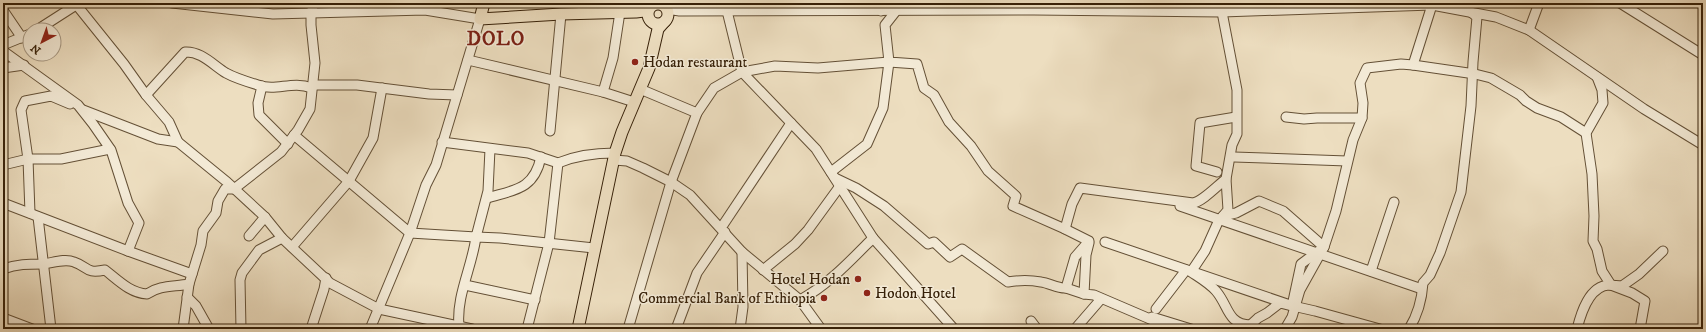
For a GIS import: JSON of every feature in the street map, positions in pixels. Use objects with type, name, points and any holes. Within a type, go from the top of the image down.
[{"type":"main road","points":[[484,3],[480,19],[561,14],[636,12],[644,11],[659,5]]},
{"type":"main road","points":[[654,42],[654,30],[649,20],[648,10],[659,5]]},
{"type":"main road","points":[[578,329],[614,157],[648,68],[658,29],[668,15],[659,5]]},
{"type":"main road","points":[[636,12],[659,24],[665,21]]},
{"type":"street","points":[[172,3],[222,6],[273,14],[396,7],[480,19],[436,164],[426,185],[410,233],[370,329]]},
{"type":"street","points":[[183,329],[189,284],[201,245],[202,231],[216,213],[218,201],[225,189],[234,189],[266,165],[288,144],[310,109],[315,63],[312,44],[311,13],[314,3]]},
{"type":"street","points":[[1529,30],[1539,3]]},
{"type":"street","points":[[1620,3],[1703,55]]},
{"type":"street","points":[[49,22],[76,4],[124,64],[146,95],[169,122],[178,142],[228,182],[265,217],[282,238],[330,283],[379,309],[472,329]]},
{"type":"street","points":[[659,5],[680,11],[862,7],[880,11],[895,7],[1034,6],[1222,12],[1310,6],[1432,5],[1468,7],[1529,30],[1644,109],[1703,145]]},
{"type":"street","points":[[1413,65],[1432,5]]},
{"type":"street","points":[[832,174],[867,144],[883,108],[889,62],[885,25],[895,7]]},
{"type":"street","points":[[1408,329],[1413,322],[1422,295],[1423,283],[1430,275],[1440,253],[1461,192],[1471,106],[1477,17],[1468,7]]},
{"type":"street","points":[[3,10],[22,31]]},
{"type":"street","points":[[665,21],[671,14],[680,11]]},
{"type":"street","points":[[727,11],[742,72],[816,149],[873,238],[954,329]]},
{"type":"street","points":[[603,92],[613,58],[620,12]]},
{"type":"street","points":[[1222,12],[1237,90],[1237,134],[1232,145],[1226,179],[1228,210],[1218,222],[1205,251],[1191,272],[1210,285],[1218,293],[1234,320],[1240,325],[1250,325],[1246,328]]},
{"type":"street","points":[[550,131],[555,88],[554,80],[560,38],[561,14]]},
{"type":"street","points":[[3,45],[22,38]]},
{"type":"street","points":[[3,51],[78,105],[110,149],[128,203],[138,223],[128,250]]},
{"type":"street","points":[[146,95],[185,52],[192,52],[219,67],[226,73],[262,86],[273,88],[293,84],[313,86],[357,85],[457,95]]},
{"type":"street","points":[[468,60],[603,92],[634,102]]},
{"type":"street","points":[[628,329],[671,182],[697,113],[714,88],[742,72],[775,66],[818,68],[889,62],[917,64],[924,88],[934,96],[950,122],[988,171],[1016,196],[1013,206],[1066,229],[1089,241]]},
{"type":"street","points":[[1285,329],[1292,317],[1300,290],[1324,248],[1336,211],[1347,160],[1362,118],[1363,103],[1360,83],[1367,68],[1401,64],[1491,78],[1520,95],[1537,108],[1560,117],[1586,133]]},
{"type":"street","points":[[3,68],[24,65]]},
{"type":"street","points":[[1597,77],[1602,90],[1603,103],[1586,133],[1592,174],[1594,216],[1593,241],[1597,249],[1602,272],[1611,285],[1632,293],[1645,301],[1640,329]]},
{"type":"street","points":[[262,86],[258,103],[259,115],[288,144]]},
{"type":"street","points":[[292,247],[349,181],[373,138],[382,88]]},
{"type":"street","points":[[640,89],[697,113]]},
{"type":"street","points":[[51,329],[34,215],[21,110],[25,101],[51,96],[82,110],[158,139],[178,142]]},
{"type":"street","points":[[1217,172],[1196,166],[1200,123],[1236,117]]},
{"type":"street","points":[[1286,117],[1304,119],[1362,118]]},
{"type":"street","points":[[676,329],[698,273],[723,230],[791,123]]},
{"type":"street","points":[[294,135],[410,233],[476,237],[594,248]]},
{"type":"street","points":[[442,142],[528,153],[558,163],[573,156],[600,153],[626,161],[671,182],[690,195],[742,252],[800,300],[821,329]]},
{"type":"street","points":[[3,165],[28,159],[61,159],[110,149]]},
{"type":"street","points":[[460,326],[458,317],[461,300],[474,254],[476,237],[487,198],[490,149]]},
{"type":"street","points":[[487,198],[523,187],[536,174],[541,157]]},
{"type":"street","points":[[1234,158],[1347,160]]},
{"type":"street","points":[[527,329],[545,253],[549,243],[558,163]]},
{"type":"street","points":[[832,174],[884,206],[928,244],[934,242],[950,257],[962,249],[1008,282],[1024,280],[1041,282],[1084,294],[1094,295],[1156,322],[1153,329]]},
{"type":"street","points":[[1066,229],[1072,204],[1080,188],[1162,200],[1197,203],[1226,179]]},
{"type":"street","points":[[763,270],[795,244],[808,230],[840,186]]},
{"type":"street","points":[[1162,200],[1419,288]]},
{"type":"street","points":[[1223,216],[1236,213],[1259,201],[1283,210],[1324,248]]},
{"type":"street","points":[[1371,271],[1394,202]]},
{"type":"street","points":[[3,203],[192,274]]},
{"type":"street","points":[[249,236],[265,217]]},
{"type":"street","points":[[241,329],[240,280],[242,273],[259,250],[282,238]]},
{"type":"street","points":[[800,300],[812,293],[836,274],[873,238]]},
{"type":"street","points":[[1066,288],[1075,257],[1089,241]]},
{"type":"street","points":[[1084,294],[1086,255],[1089,241]]},
{"type":"street","points":[[1105,242],[1292,306]]},
{"type":"street","points":[[1292,306],[1301,264],[1324,248]]},
{"type":"street","points":[[1577,329],[1582,310],[1595,290],[1608,285],[1622,286],[1639,274],[1663,251]]},
{"type":"street","points":[[740,329],[743,307],[742,252]]},
{"type":"street","points":[[3,269],[31,263],[42,264],[73,261],[89,272],[105,270],[138,294],[147,294],[154,289],[189,284]]},
{"type":"street","points":[[1156,309],[1186,270]]},
{"type":"street","points":[[310,329],[324,289],[326,278]]},
{"type":"street","points":[[465,285],[535,300]]},
{"type":"street","points":[[187,297],[196,306],[209,329]]},
{"type":"street","points":[[1075,329],[1101,298]]},
{"type":"street","points":[[1246,328],[1280,303],[1380,329]]},
{"type":"street","points":[[1135,312],[1191,329]]},
{"type":"street","points":[[3,318],[32,329]]},
{"type":"street","points":[[1031,321],[1037,329]]},
{"type":"place","name":"Hodan restaurant","points":[[635,62]]},
{"type":"place","name":"Hotel Hodan","points":[[858,279]]},
{"type":"place","name":"Hodon Hotel","points":[[867,293]]},
{"type":"place","name":"Commercial Bank of Ethiopia","points":[[824,298]]},
{"type":"district","name":"DOLO","points":[[496,39]]}]
